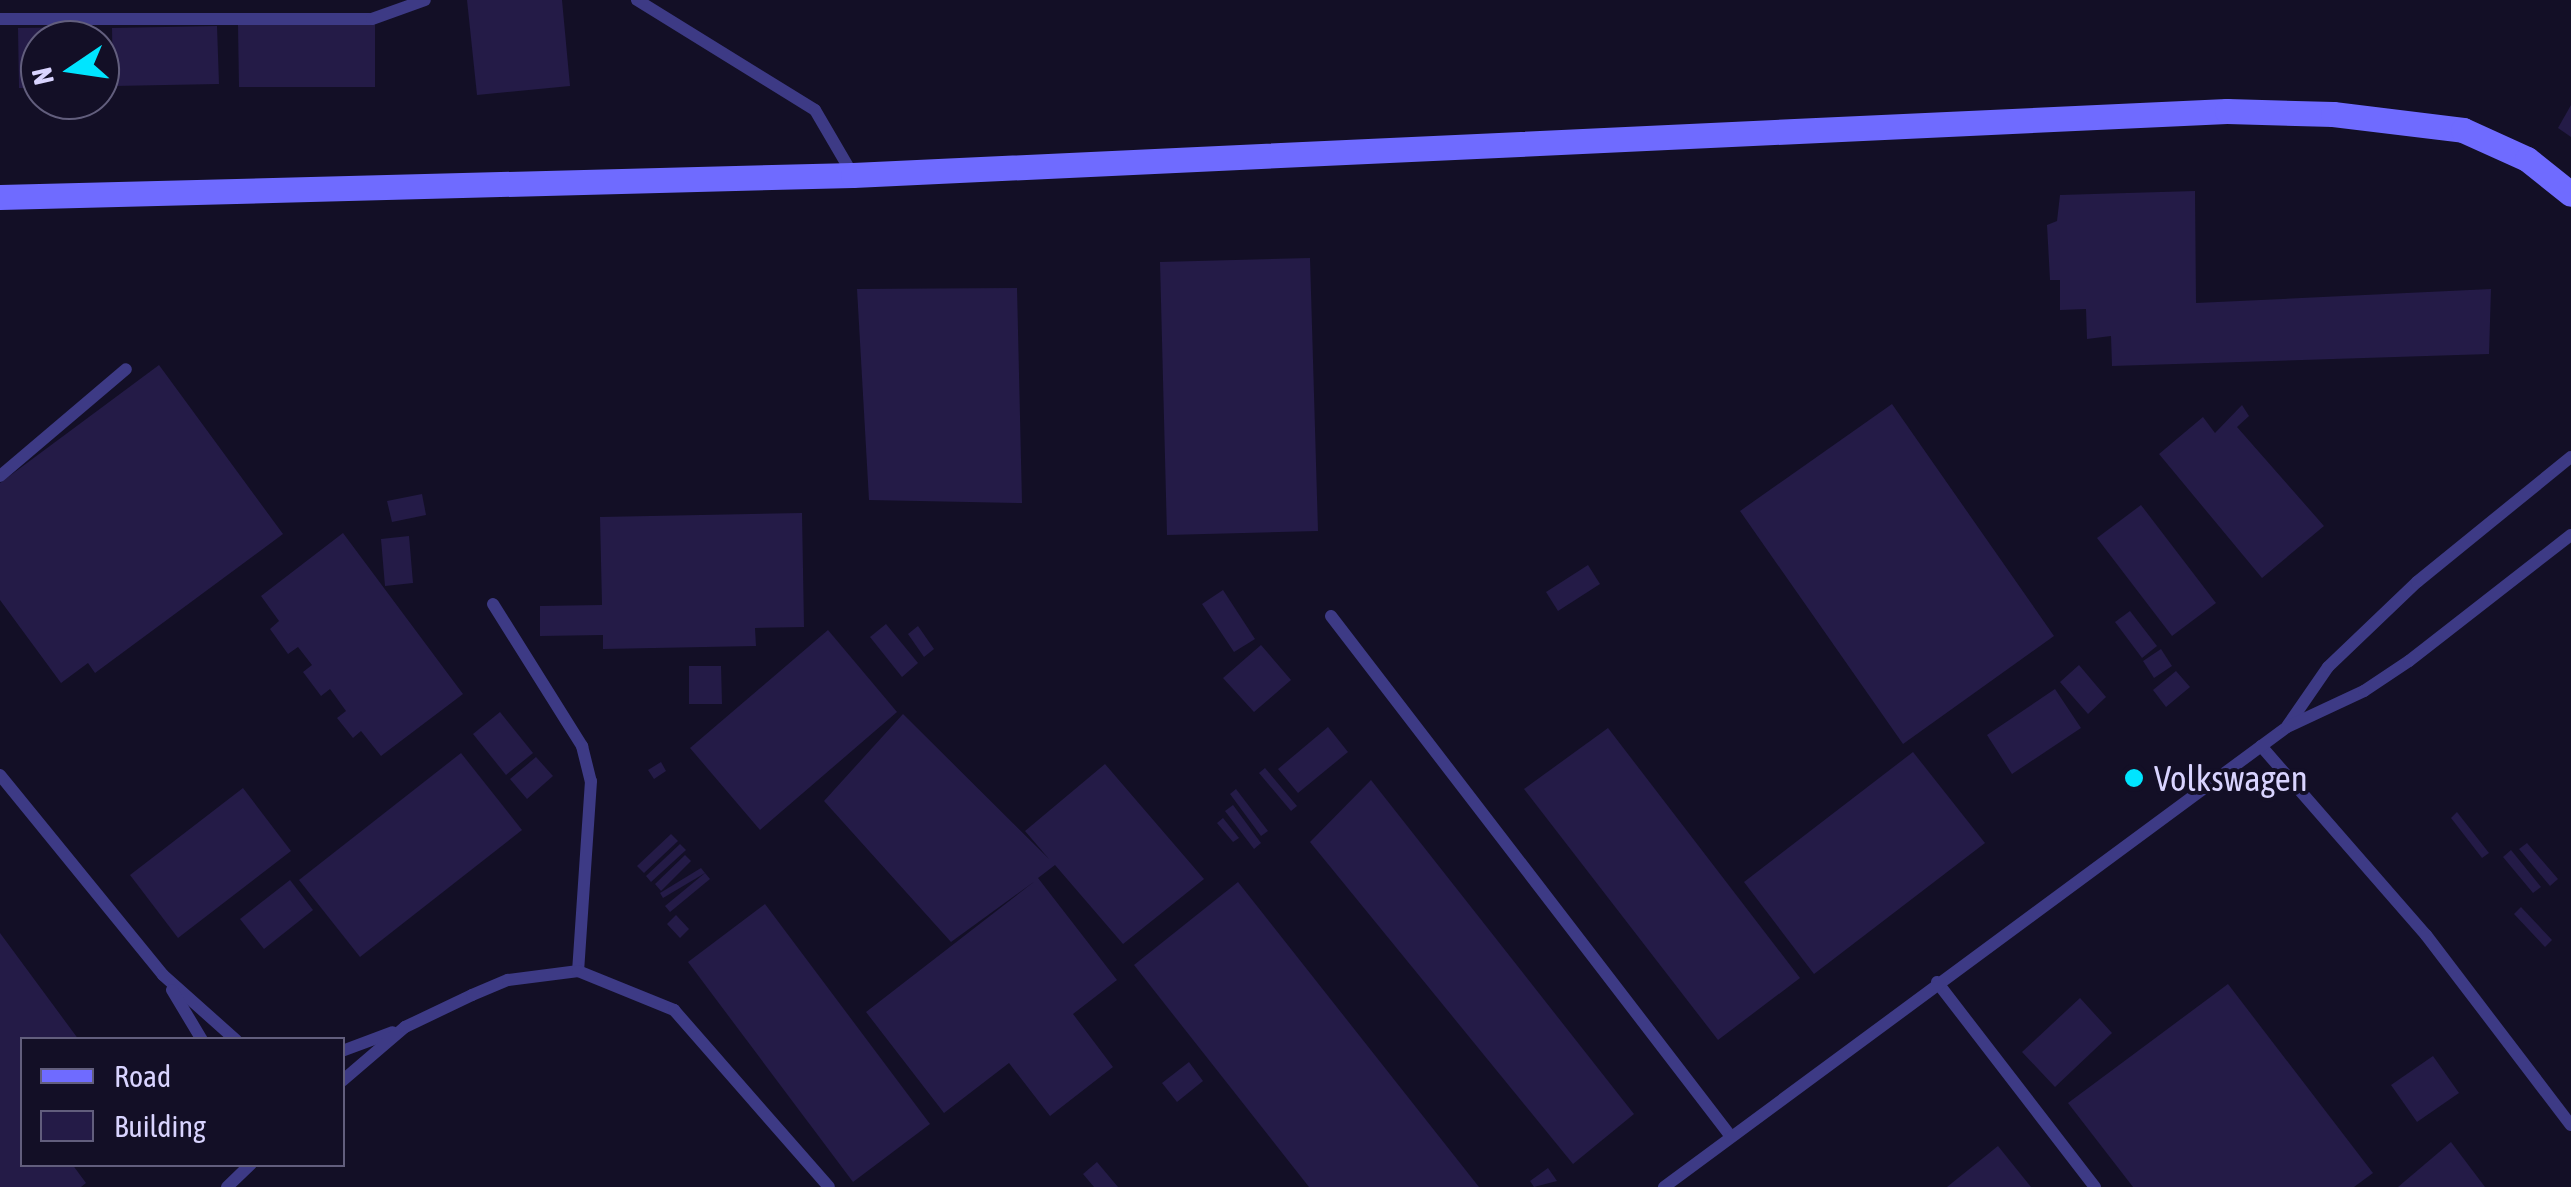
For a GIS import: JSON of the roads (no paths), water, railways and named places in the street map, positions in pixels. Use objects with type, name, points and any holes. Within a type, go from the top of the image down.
[{"type":"main road","points":[[0,197],[853,175],[2227,111],[2334,114],[2463,130],[2527,160],[2571,194]]},
{"type":"lane","points":[[0,19],[372,18],[425,0]]},
{"type":"lane","points":[[637,0],[815,110],[853,175]]},
{"type":"lane","points":[[0,476],[126,368]]},
{"type":"lane","points":[[2286,727],[2340,656],[2418,582],[2571,457]]},
{"type":"lane","points":[[1664,1187],[1729,1134],[2286,727],[2394,672],[2571,535]]},
{"type":"lane","points":[[493,604],[582,746],[591,781],[578,971]]},
{"type":"lane","points":[[1331,616],[1729,1134]]},
{"type":"lane","points":[[2261,746],[2426,934],[2571,1126]]},
{"type":"lane","points":[[0,776],[163,975],[200,1037]]},
{"type":"lane","points":[[345,1050],[508,980],[578,971],[674,1010],[829,1187]]},
{"type":"lane","points":[[163,975],[233,1037]]},
{"type":"lane","points":[[1937,982],[2095,1187]]},
{"type":"lane","points":[[345,1078],[405,1027]]},
{"type":"lane","points":[[227,1187],[248,1167]]},
{"type":"place","name":"Volkswagen","points":[[2134,778]]}]
